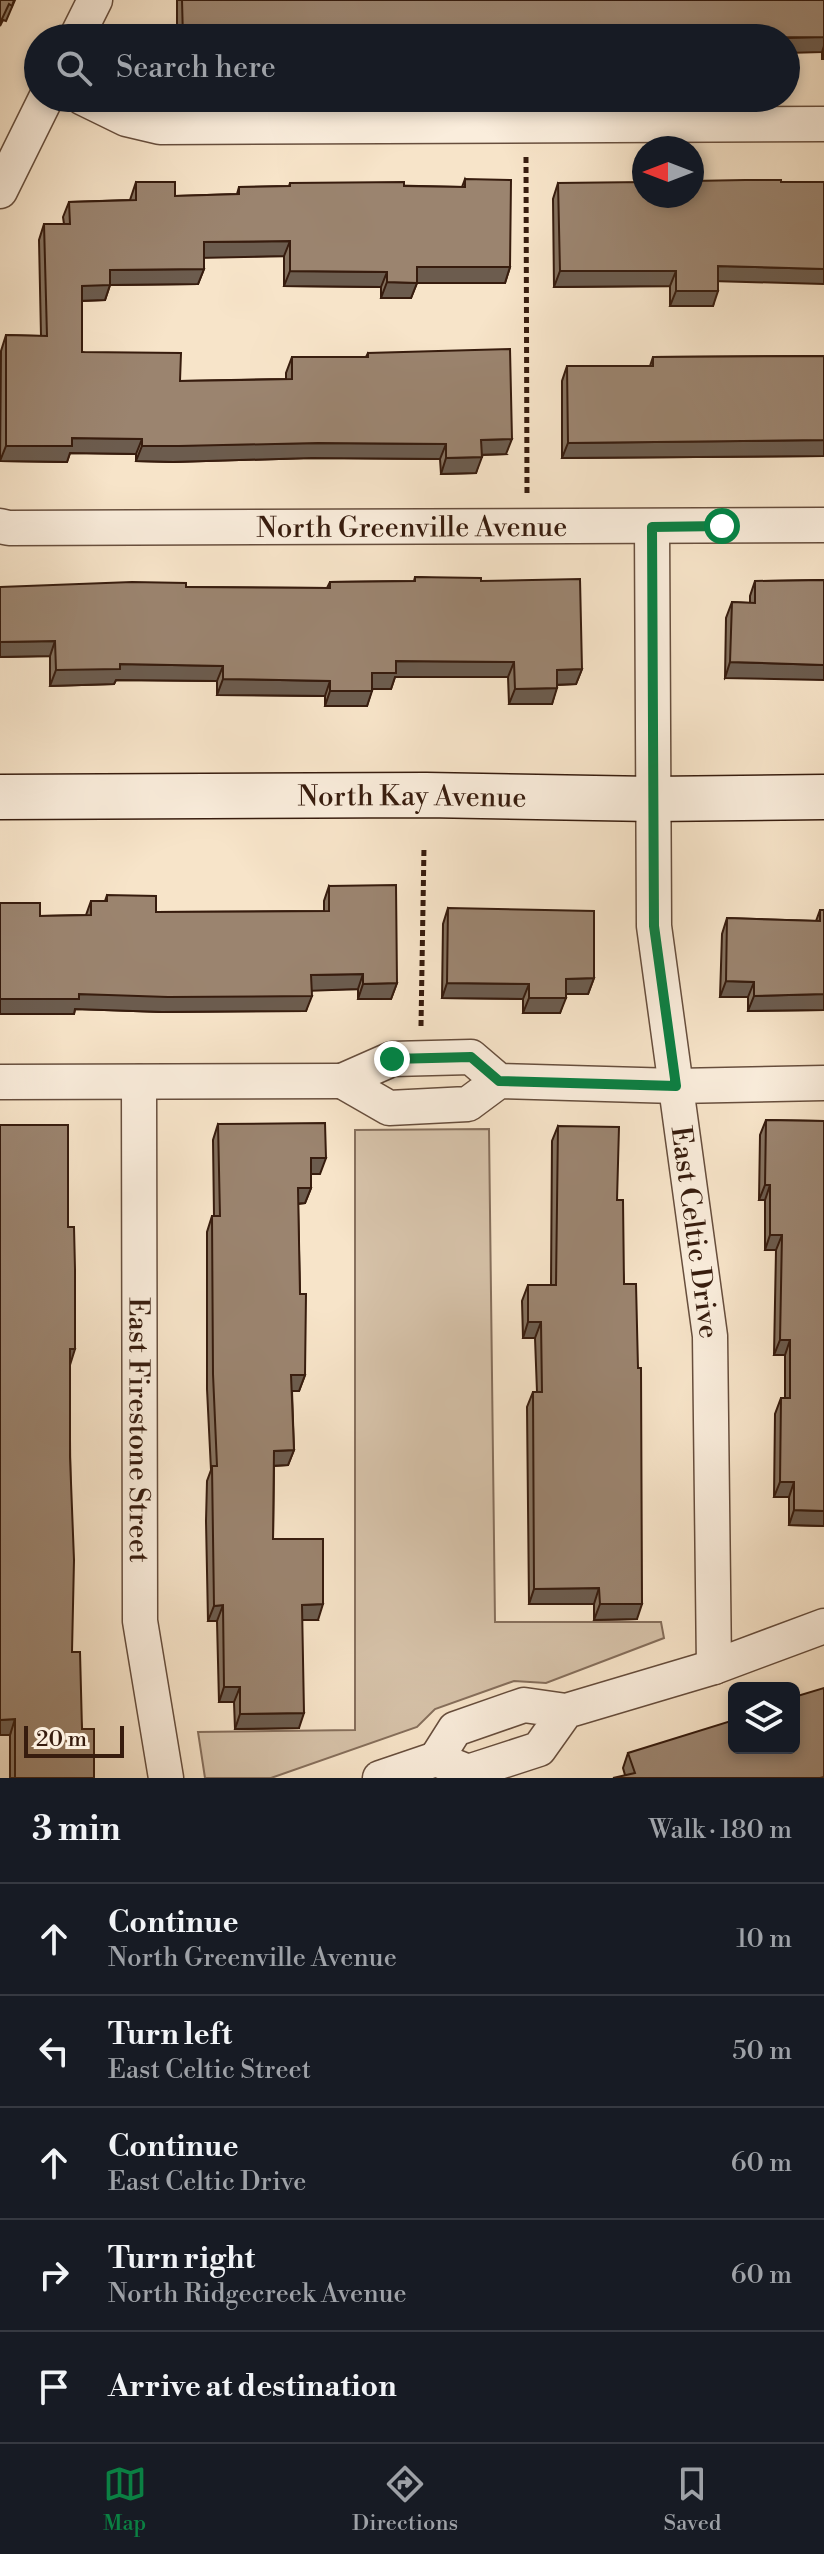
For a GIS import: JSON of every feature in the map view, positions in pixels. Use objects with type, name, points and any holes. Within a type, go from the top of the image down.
[{"type":"street","points":[[83,24],[95,0]]},
{"type":"street","points":[[0,191],[39,112]]},
{"type":"street","points":[[112,112],[126,119],[160,127],[824,124]]},
{"type":"street","name":"North Greenville Avenue","points":[[0,526],[824,525]]},
{"type":"street","name":"East Celtic Drive","points":[[652,527],[654,926],[710,1336],[714,1667]]},
{"type":"street","name":"North Kay Avenue","points":[[0,797],[824,797]]},
{"type":"street","points":[[0,1082],[342,1081],[392,1059],[471,1057],[499,1081]]},
{"type":"street","points":[[342,1081],[389,1108],[468,1104],[499,1081],[676,1086],[824,1083]]},
{"type":"street","name":"East Firestone Street","points":[[139,1082],[140,1621],[166,1778]]},
{"type":"street","points":[[380,1778],[436,1759],[455,1729],[524,1705],[566,1711],[714,1667],[824,1626]]},
{"type":"street","points":[[436,1759],[468,1772],[539,1749],[566,1711]]},
{"type":"path","points":[[526,153],[527,500]]},
{"type":"path","points":[[420,1059],[424,847]]},
{"type":"shaded area","points":[[489,1129],[495,1622],[661,1622],[664,1638],[546,1683],[514,1681],[435,1709],[417,1727],[271,1778],[205,1778],[198,1732],[355,1730],[355,1130]]},
{"type":"building","points":[[0,0],[14,0],[0,23]]},
{"type":"building","points":[[182,0],[824,0],[824,37],[800,37],[800,24],[183,24]]},
{"type":"building","points":[[465,179],[511,180],[510,267],[417,267],[417,283],[387,282],[387,272],[290,271],[290,241],[204,242],[204,269],[110,270],[110,285],[82,286],[82,352],[181,353],[180,381],[292,379],[292,357],[368,357],[368,353],[510,349],[512,439],[481,440],[482,457],[446,458],[446,444],[142,446],[142,439],[72,438],[72,446],[6,446],[6,335],[47,336],[44,224],[70,224],[69,202],[136,200],[136,182],[175,182],[175,196],[239,194],[239,187],[290,186],[290,183],[404,182],[404,186],[465,187]]},
{"type":"building","points":[[704,181],[824,182],[824,269],[718,266],[718,291],[676,291],[676,271],[560,271],[558,183],[632,182],[632,208],[704,208]]},
{"type":"building","points":[[824,356],[824,440],[568,443],[567,366],[653,366],[653,357]]},
{"type":"building","points":[[415,577],[481,578],[481,581],[580,579],[582,669],[557,670],[557,688],[515,689],[514,662],[396,661],[396,673],[372,673],[372,691],[330,691],[330,681],[223,679],[223,666],[120,664],[120,669],[56,670],[55,641],[0,642],[0,587],[132,582],[186,583],[186,587],[330,588],[330,582],[415,581]]},
{"type":"building","points":[[824,580],[824,665],[730,662],[732,602],[755,603],[755,581]]},
{"type":"building","points":[[396,885],[397,983],[363,984],[363,974],[311,975],[312,996],[79,994],[79,999],[0,999],[0,903],[40,903],[40,916],[91,915],[91,901],[107,901],[107,895],[156,896],[156,912],[329,911],[329,886]]},
{"type":"building","points":[[448,908],[594,911],[594,978],[566,979],[566,998],[529,998],[529,984],[447,983]]},
{"type":"building","points":[[820,910],[824,910],[824,994],[754,996],[754,982],[726,981],[727,918],[820,921]]},
{"type":"building","points":[[766,1120],[824,1121],[824,1511],[794,1510],[794,1482],[780,1482],[781,1398],[790,1398],[790,1340],[780,1340],[782,1235],[770,1235],[770,1185],[765,1185]]},
{"type":"building","points":[[325,1123],[326,1158],[311,1158],[311,1188],[298,1188],[300,1294],[306,1294],[305,1375],[291,1375],[294,1450],[274,1451],[273,1539],[323,1539],[323,1604],[302,1605],[304,1713],[240,1714],[240,1687],[224,1687],[223,1605],[214,1606],[212,1466],[217,1466],[212,1216],[220,1216],[218,1124]]},
{"type":"building","points":[[0,1125],[68,1125],[68,1227],[74,1227],[75,1269],[75,1349],[70,1349],[74,1560],[72,1652],[80,1652],[82,1729],[94,1729],[94,1778],[15,1778],[15,1719],[0,1720]]},
{"type":"building","points":[[558,1126],[619,1127],[617,1200],[623,1200],[624,1284],[636,1284],[638,1368],[641,1368],[642,1604],[600,1604],[599,1588],[534,1589],[533,1392],[542,1392],[541,1322],[528,1322],[528,1285],[556,1285]]},
{"type":"building","points":[[824,1688],[824,1777],[613,1778],[635,1773],[628,1753],[728,1722],[728,1754],[800,1754],[800,1695]]},
{"type":"route","points":[[392,1059],[471,1057],[499,1081],[676,1086],[654,926],[652,527],[722,526]]}]
